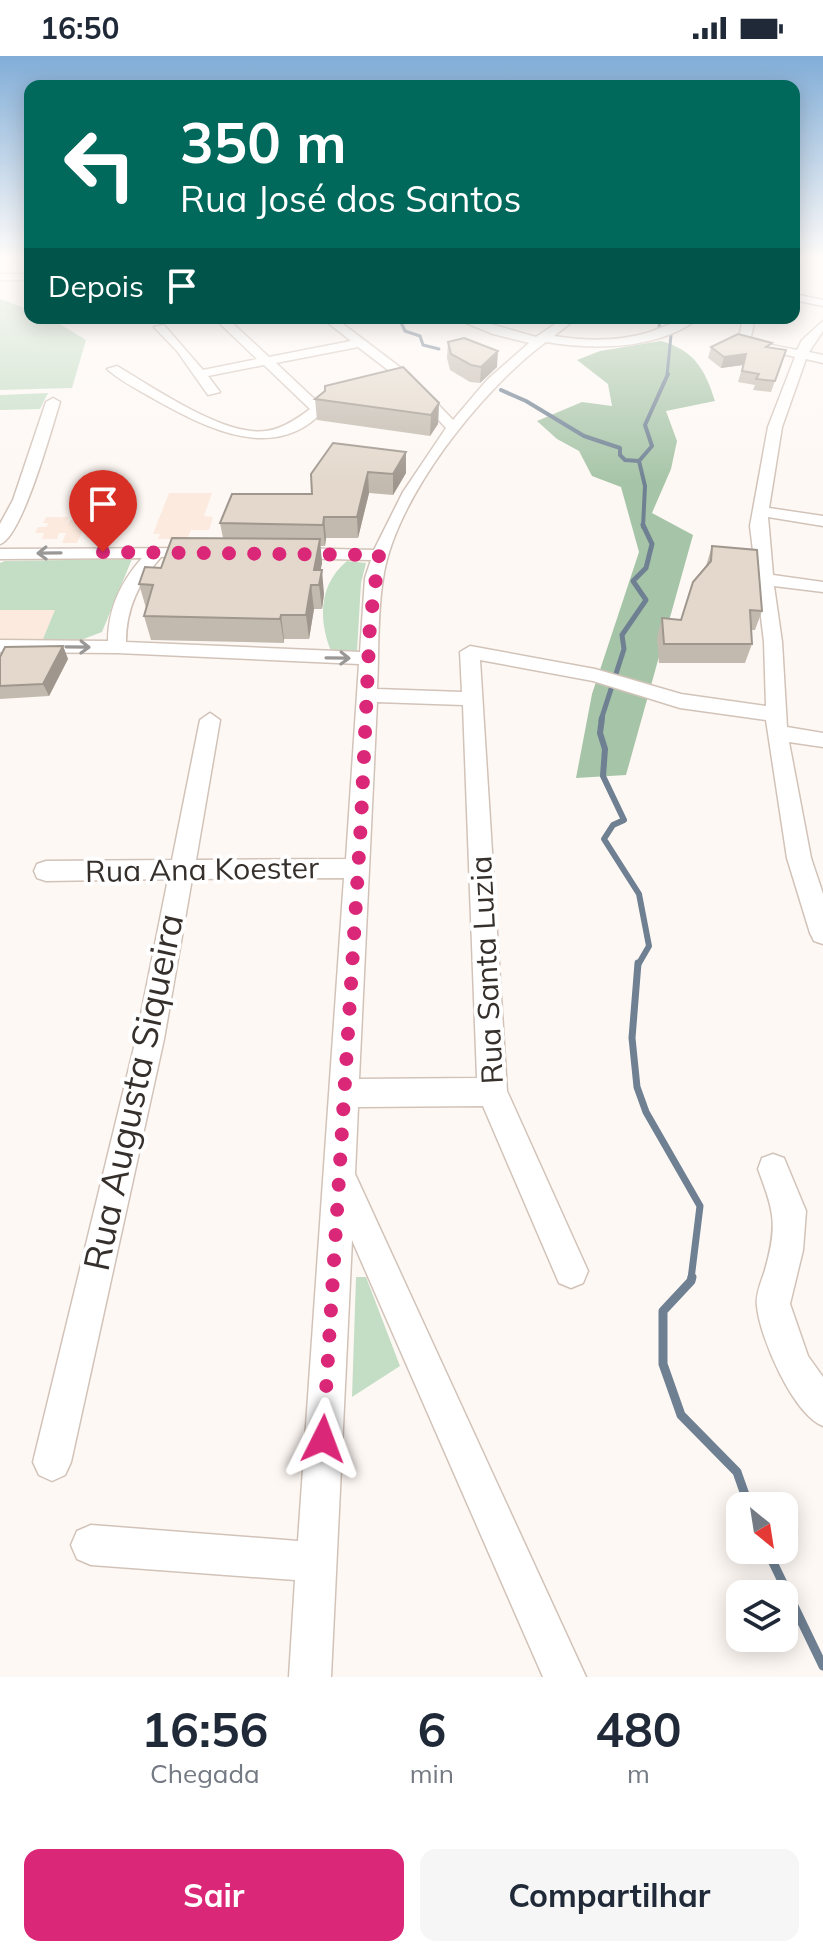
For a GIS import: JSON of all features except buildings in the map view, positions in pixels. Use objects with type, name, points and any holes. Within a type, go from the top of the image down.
[{"type":"street","points":[[165,333],[213,392]]},
{"type":"street","points":[[113,369],[162,397],[237,432],[259,436],[303,423],[318,409],[236,333]]},
{"type":"street","points":[[346,333],[405,377],[454,429]]},
{"type":"street","points":[[514,333],[540,340],[594,345],[639,340],[661,333]]},
{"type":"street","points":[[310,1677],[337,1172],[374,578],[379,555],[418,480],[470,404],[550,333]]},
{"type":"street","points":[[746,333],[744,343],[823,359]]},
{"type":"street","points":[[815,333],[806,343],[775,427],[758,526],[773,642],[777,724],[799,858],[823,933]]},
{"type":"street","points":[[201,374],[359,343]]},
{"type":"street","points":[[0,539],[21,500],[53,402]]},
{"type":"street","points":[[760,511],[823,521]]},
{"type":"street","points":[[117,647],[116,623],[124,595],[140,568],[157,552]]},
{"type":"street","points":[[0,554],[215,552]]},
{"type":"street","points":[[268,553],[379,555]]},
{"type":"street","points":[[764,579],[823,587]]},
{"type":"street","points":[[0,646],[117,647],[369,658]]},
{"type":"street","name":"Rua Santa Luzia","points":[[571,1271],[492,1092],[470,652],[595,675],[680,701],[777,724]]},
{"type":"street","points":[[367,695],[472,699]]},
{"type":"street","name":"Rua Augusta Siqueira","points":[[52,1462],[150,1039],[210,720]]},
{"type":"street","points":[[777,724],[823,740]]},
{"type":"street","name":"Rua Ana Koester","points":[[46,871],[358,868]]},
{"type":"street","points":[[343,1093],[492,1092]]},
{"type":"street","points":[[773,1169],[790,1211],[787,1250],[773,1304],[794,1366],[823,1408]]},
{"type":"street","points":[[337,1172],[565,1677]]},
{"type":"street","points":[[91,1545],[316,1562]]},
{"type":"shaded area","points":[[169,493],[212,493],[204,516],[213,517],[209,530],[191,530],[187,539],[158,539],[160,534],[153,534]]},
{"type":"shaded area","points":[[46,517],[69,517],[66,525],[70,520],[90,519],[88,525],[92,519],[118,519],[111,537],[86,538],[88,532],[82,532],[77,543],[62,543],[66,533],[59,533],[57,539],[42,539],[44,533],[35,533],[38,527],[47,527],[48,523],[43,523]]},
{"type":"shaded area","points":[[0,610],[56,610],[43,639],[0,639]]},
{"type":"green space","points":[[0,333],[74,333],[86,340],[72,388],[0,390]]},
{"type":"green space","points":[[661,341],[682,350],[697,362],[715,401],[666,411],[677,441],[671,469],[652,513],[693,535],[626,775],[576,778],[592,694],[639,552],[621,487],[592,476],[579,451],[557,439],[537,421],[582,402],[612,406],[608,384],[577,360],[600,351]]},
{"type":"green space","points":[[48,393],[40,409],[0,410],[0,395]]},
{"type":"green space","points":[[132,559],[102,632],[81,640],[43,639],[55,610],[0,610],[0,563],[5,561]]},
{"type":"green space","points":[[347,561],[366,563],[361,583],[357,651],[331,651],[323,615],[326,591]]},
{"type":"green space","points":[[356,1277],[366,1277],[400,1366],[352,1397]]},
{"type":"waterway","points":[[410,333],[420,336],[423,345],[439,349]]},
{"type":"waterway","points":[[667,333],[671,335],[667,376]]},
{"type":"waterway","points":[[639,461],[652,446],[645,425],[668,374]]},
{"type":"waterway","points":[[501,390],[526,401],[584,436],[620,448],[620,455],[625,460],[639,461]]},
{"type":"waterway","points":[[639,461],[645,486],[643,525]]},
{"type":"waterway","points":[[601,720],[624,649],[622,635],[646,600],[633,581],[646,568],[652,544],[643,525]]},
{"type":"waterway","points":[[602,718],[600,733],[605,749],[603,776],[624,820],[613,825],[604,839],[639,894],[649,946],[638,965]]},
{"type":"waterway","points":[[638,963],[632,1038],[637,1087],[646,1112],[700,1206],[691,1279]]},
{"type":"waterway","points":[[692,1277],[663,1311],[663,1364],[681,1415],[737,1472],[744,1492]]},
{"type":"waterway","points":[[774,1564],[823,1666]]},
{"type":"route","points":[[103,552],[379,555],[370,623],[361,822],[337,1172],[323,1439]]}]
